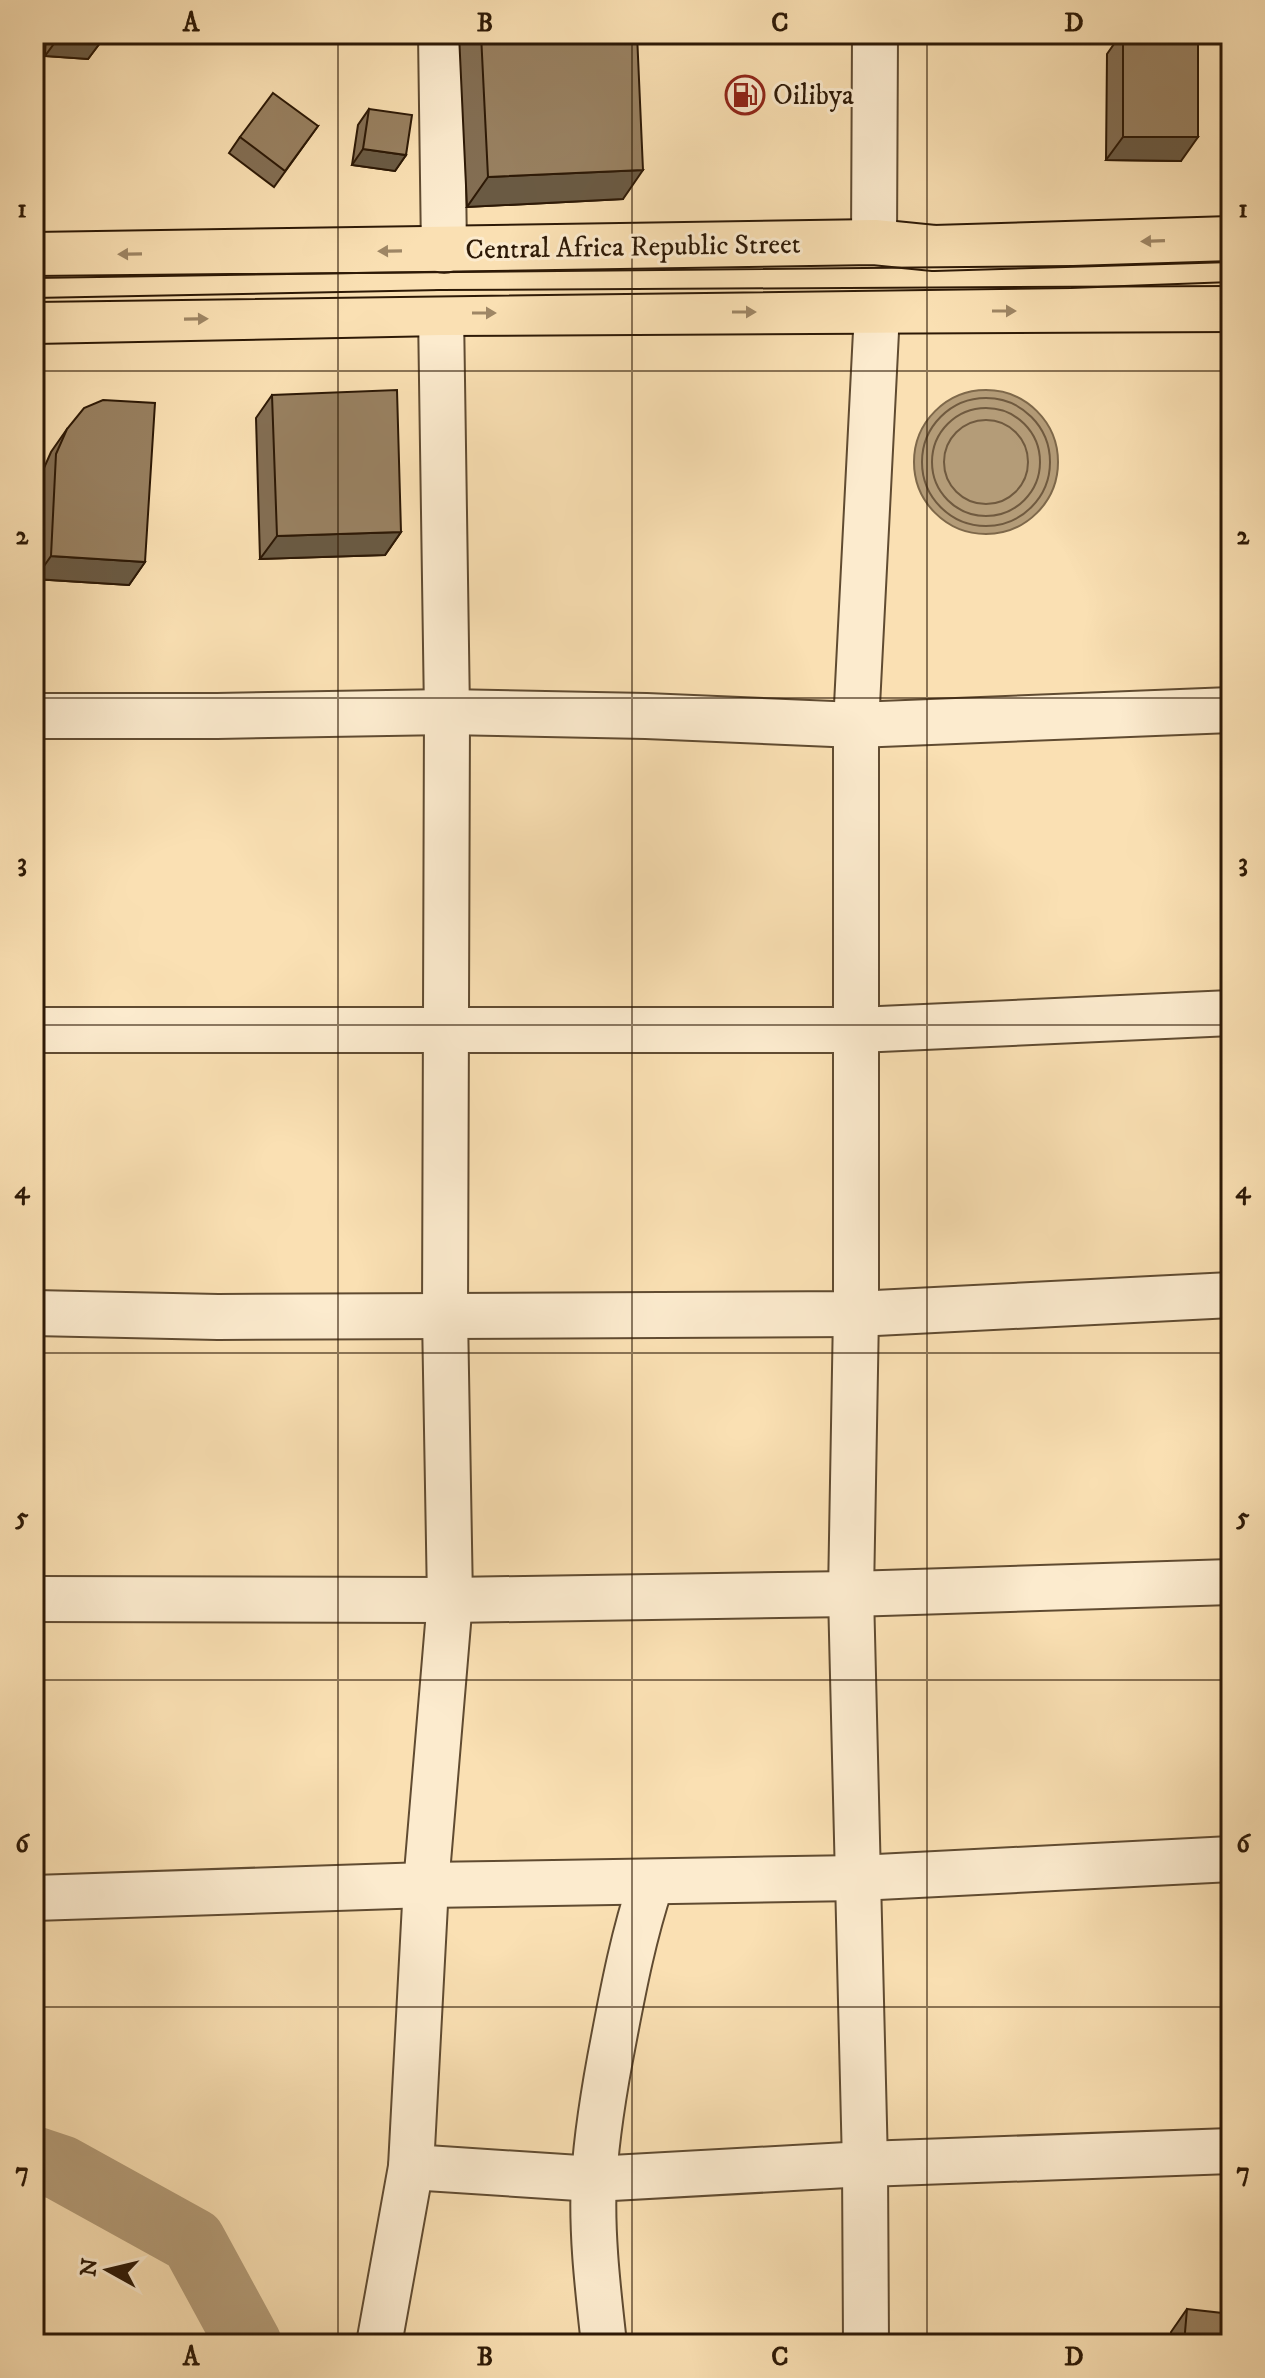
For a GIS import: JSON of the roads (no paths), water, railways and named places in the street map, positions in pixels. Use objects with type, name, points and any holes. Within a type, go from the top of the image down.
[{"type":"main road","name":"Central Africa Republic Street","points":[[34,255],[874,242],[934,248],[1231,239]]},
{"type":"main road","points":[[34,321],[441,313],[1231,309]]},
{"type":"street","points":[[441,34],[444,250]]},
{"type":"street","points":[[874,242],[875,34]]},
{"type":"street","points":[[866,2344],[865,2164],[851,1594],[858,1030],[856,725],[877,312]]},
{"type":"street","points":[[379,2344],[411,2167],[426,1885],[450,1600],[445,1316],[447,712],[441,313]]},
{"type":"street","points":[[34,716],[447,712],[856,725],[1231,710]]},
{"type":"street","points":[[34,1030],[858,1030],[1231,1013]]},
{"type":"street","points":[[34,1313],[218,1317],[856,1314],[1231,1295]]},
{"type":"street","points":[[34,1599],[450,1600],[851,1594],[1231,1582]]},
{"type":"street","points":[[34,1898],[426,1885],[858,1878],[1231,1859]]},
{"type":"street","points":[[604,2344],[597,2280],[594,2179],[603,2094],[624,1982],[634,1932],[651,1883]]},
{"type":"street","points":[[411,2167],[594,2179],[865,2164],[1231,2151]]},
{"type":"water","points":[[986,390],[1014,395],[1037,411],[1053,434],[1058,462],[1053,490],[1037,513],[1014,529],[986,534],[958,529],[935,513],[919,490],[914,462],[919,434],[935,411],[958,395]]},
{"type":"waterway","points":[[34,2159],[61,2168],[193,2241],[249,2344]]},
{"type":"tram line","points":[[34,276],[1073,266],[1231,261]]},
{"type":"tram line","points":[[34,302],[1071,288],[1231,282]]},
{"type":"place","name":"Oilibya","points":[[745,95]]}]
